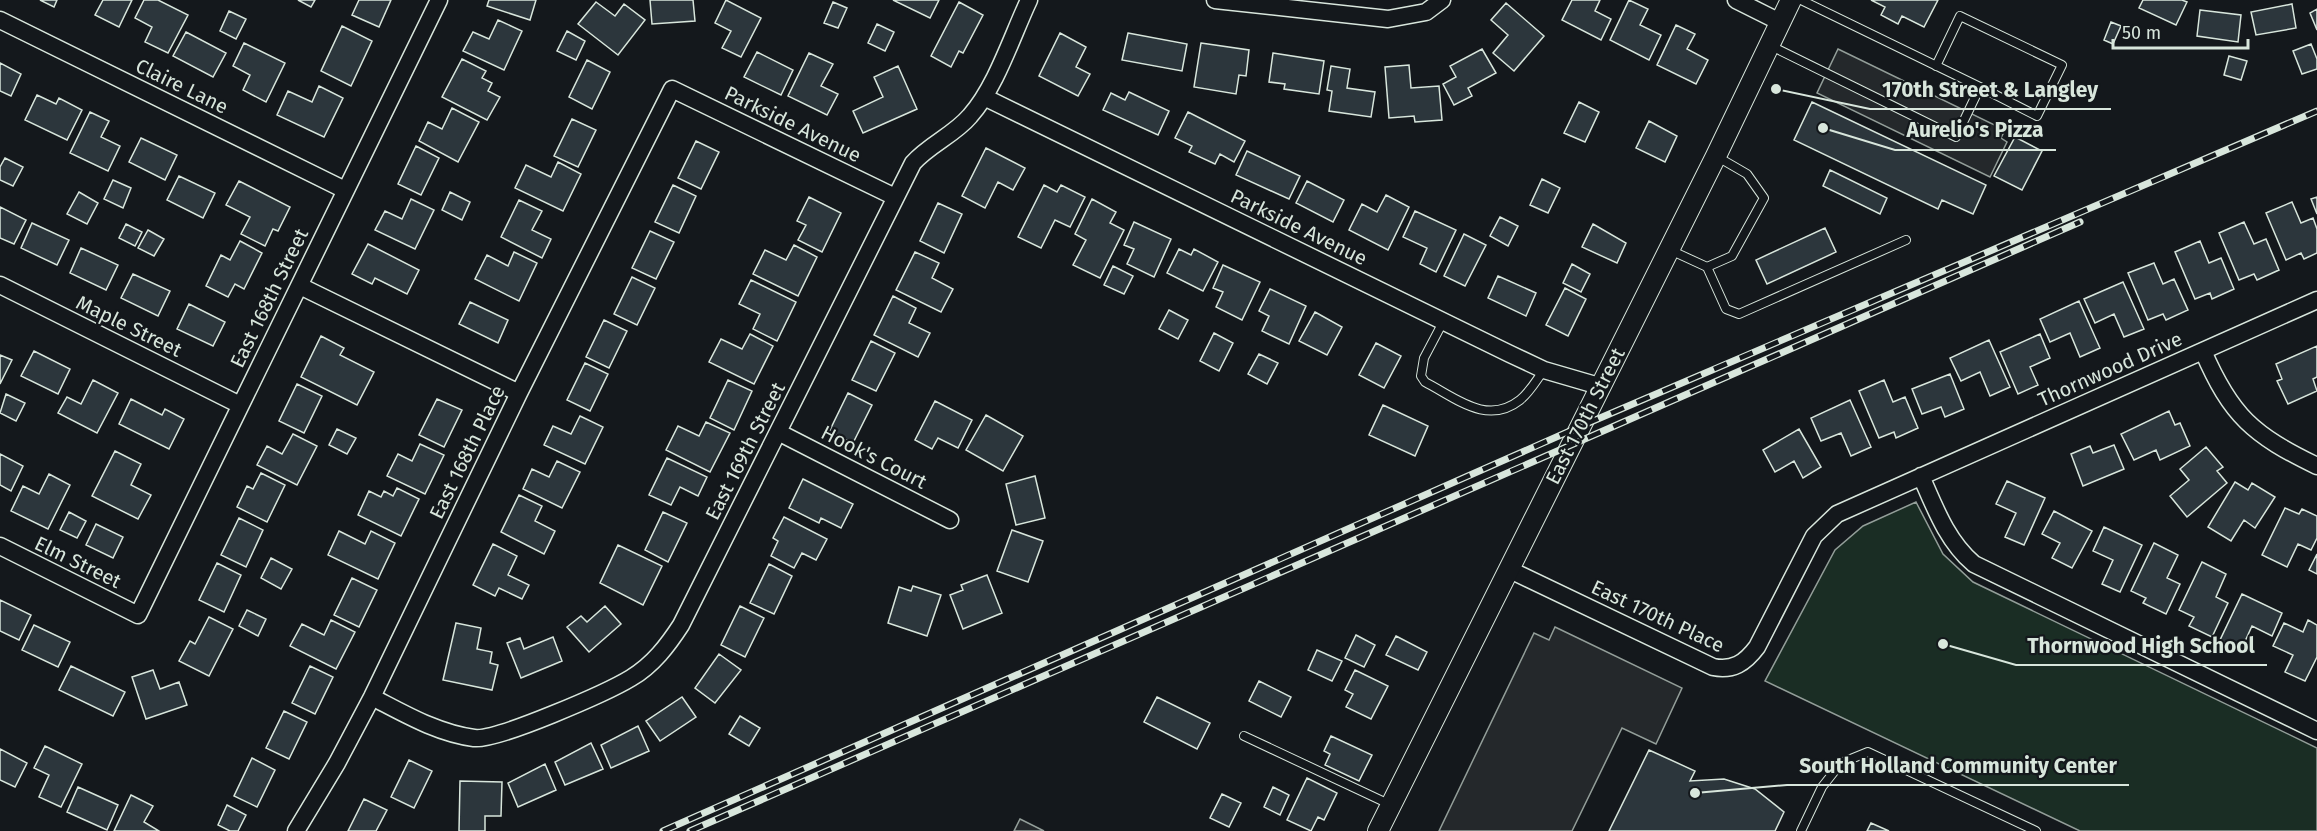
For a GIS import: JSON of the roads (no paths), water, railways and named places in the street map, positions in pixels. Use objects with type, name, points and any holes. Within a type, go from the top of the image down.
[{"type":"street","name":"East 168th Street","points":[[138,615],[440,0]]},
{"type":"street","name":"East 169th Street","points":[[372,697],[435,729],[476,738],[530,723],[632,678],[655,660],[681,625],[913,163],[927,147],[970,117],[984,96],[1029,0]]},
{"type":"street","points":[[1215,0],[1388,20],[1426,12],[1442,0]]},
{"type":"street","points":[[1736,0],[1780,22]]},
{"type":"street","name":"East 170th Street","points":[[1378,831],[1716,156],[1791,0]]},
{"type":"street","name":"Claire Lane","points":[[0,20],[345,190]]},
{"type":"street","name":"Parkside Avenue","points":[[672,89],[895,197]]},
{"type":"street","name":"East 168th Place","points":[[296,831],[337,763],[372,697],[519,393],[672,89]]},
{"type":"street","name":"Parkside Avenue","points":[[984,96],[1443,322],[1545,370],[1599,386]]},
{"type":"street","name":"Maple Street","points":[[0,285],[240,405]]},
{"type":"street","points":[[300,286],[519,393]]},
{"type":"street","name":"Thornwood Drive","points":[[1921,476],[2317,300]]},
{"type":"street","points":[[2203,351],[2230,405],[2247,424],[2291,453],[2317,466]]},
{"type":"street","name":"Hook's Court","points":[[778,432],[950,520]]},
{"type":"street","points":[[1921,476],[1944,527],[1960,552],[1974,564],[2317,731]]},
{"type":"street","name":"East 170th Place","points":[[1508,569],[1713,667],[1730,668],[1748,658],[1757,647],[1814,536],[1825,524],[1837,514],[1921,476]]},
{"type":"street","name":"Elm Street","points":[[0,546],[138,615]]},
{"type":"lane","points":[[1801,0],[2037,116],[2062,65],[1960,16],[1936,66]]},
{"type":"lane","points":[[1768,45],[1956,137],[1980,87]]},
{"type":"lane","points":[[1707,267],[1732,256],[1764,198],[1747,174],[1716,156]]},
{"type":"lane","points":[[1669,250],[1707,267],[1726,309],[1738,314],[1906,240]]},
{"type":"lane","points":[[1443,322],[1424,357],[1421,376],[1425,382],[1479,411],[1503,409],[1521,399],[1545,370]]},
{"type":"lane","points":[[1244,736],[1391,805]]},
{"type":"lane","points":[[1802,831],[1822,787],[1842,763],[1868,752],[2036,831]]},
{"type":"railway","points":[[663,831],[1579,427],[2317,111]]},
{"type":"railway","points":[[690,831],[2080,222]]},
{"type":"place","name":"170th Street & Langley","points":[[1776,89]]},
{"type":"place","name":"Aurelio's Pizza","points":[[1823,128]]},
{"type":"place","name":"Thornwood High School","points":[[1943,644]]},
{"type":"place","name":"South Holland Community Center","points":[[1695,793]]}]
